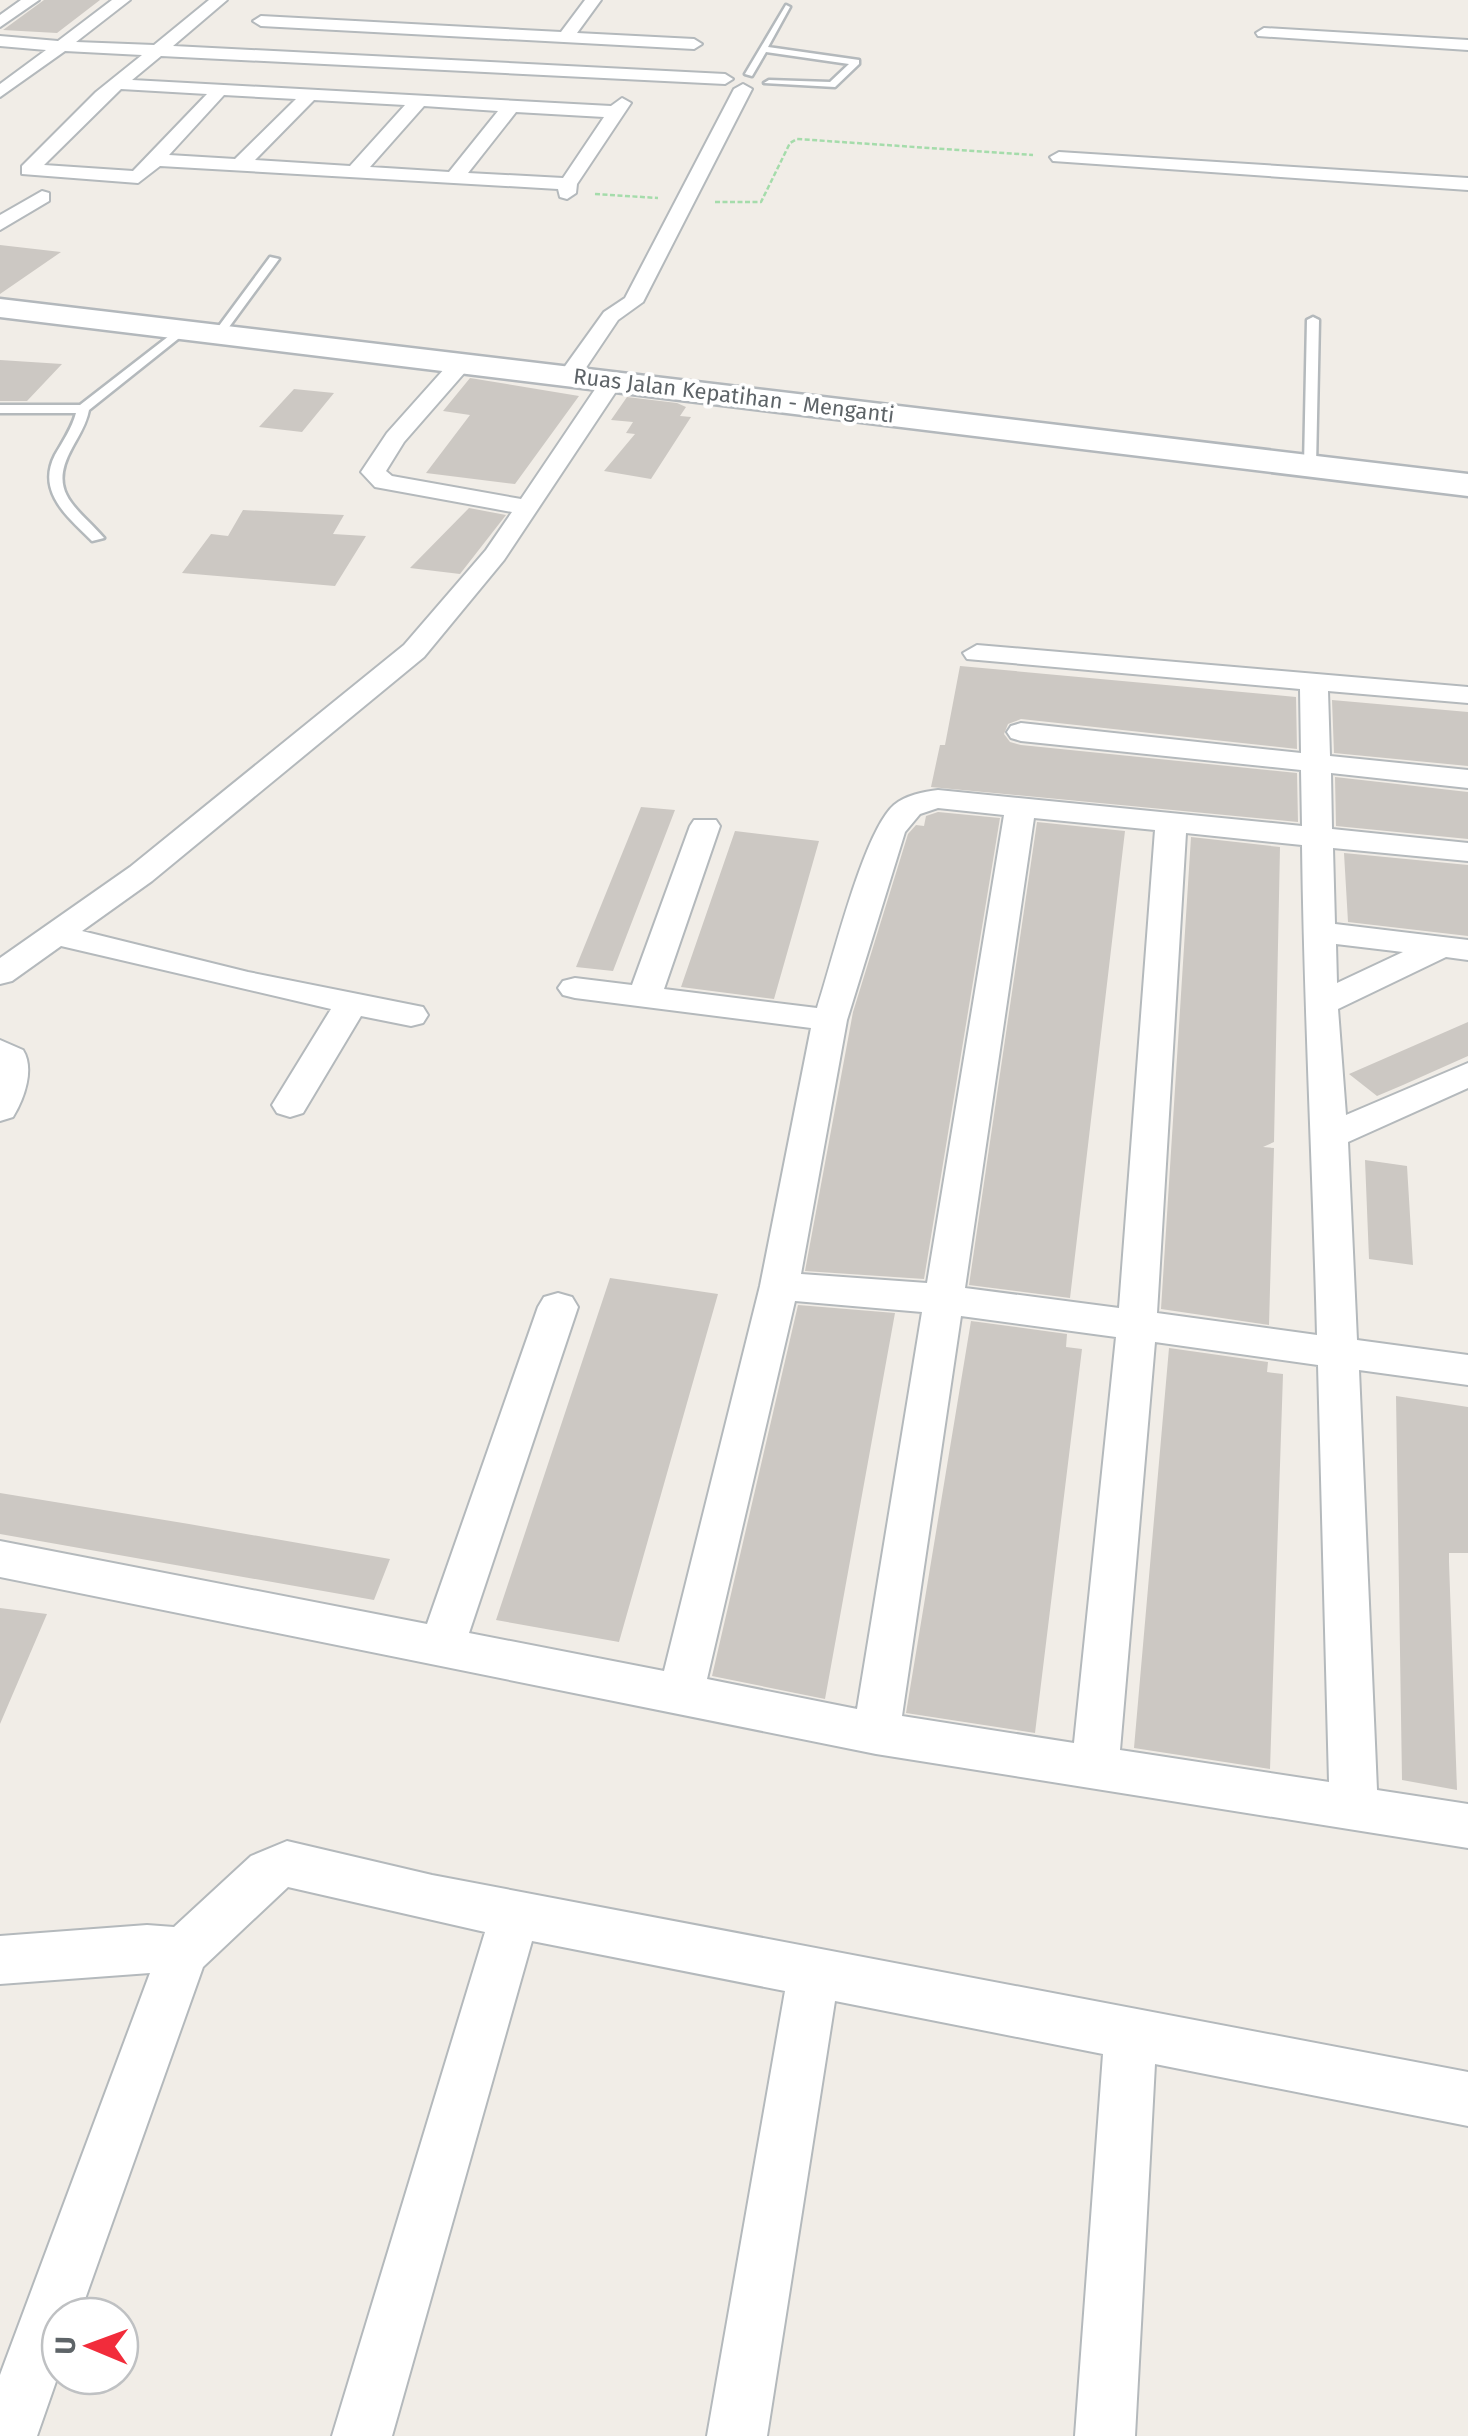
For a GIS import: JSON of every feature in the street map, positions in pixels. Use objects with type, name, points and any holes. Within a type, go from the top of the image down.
[{"type":"main road","name":"Ruas Jalan Kepatihan - Menganti","points":[[0,308],[462,363],[596,372],[1468,486]]},
{"type":"street","points":[[0,22],[30,0]]},
{"type":"street","points":[[0,92],[122,0]]},
{"type":"street","points":[[218,92],[138,177],[29,170],[70,126],[219,0]]},
{"type":"street","points":[[292,22],[314,0]]},
{"type":"street","points":[[566,37],[593,0]]},
{"type":"street","points":[[377,27],[390,14]]},
{"type":"street","points":[[475,32],[487,16]]},
{"type":"street","points":[[261,21],[377,27],[423,34],[664,35],[694,44]]},
{"type":"street","points":[[1264,33],[1468,45]]},
{"type":"street","points":[[348,98],[391,69],[423,34]]},
{"type":"street","points":[[0,41],[216,53],[391,69],[769,83]]},
{"type":"street","points":[[384,100],[391,69]]},
{"type":"street","points":[[0,974],[141,874],[414,651],[485,568],[527,507],[596,372],[612,316],[633,302],[686,200],[739,81]]},
{"type":"street","points":[[117,84],[308,97],[619,107],[568,188],[155,160]]},
{"type":"street","points":[[240,165],[308,97]]},
{"type":"street","points":[[356,172],[418,102]]},
{"type":"street","points":[[454,178],[512,106]]},
{"type":"street","points":[[1060,157],[1468,184]]},
{"type":"street","points":[[0,224],[42,197]]},
{"type":"street","points":[[627,333],[637,318],[633,302]]},
{"type":"street","points":[[462,363],[412,418],[373,472],[384,482],[527,507]]},
{"type":"street","points":[[977,653],[1468,695]]},
{"type":"street","points":[[1314,680],[1321,1004],[1330,1136],[1354,1806]]},
{"type":"street","points":[[1021,732],[1468,779]]},
{"type":"street","points":[[682,1694],[778,1286],[830,1020],[890,832],[905,810],[920,801],[938,799],[1468,852]]},
{"type":"street","points":[[876,1732],[1020,808]]},
{"type":"street","points":[[1095,1766],[1137,1326],[1171,825]]},
{"type":"street","points":[[644,998],[704,826]]},
{"type":"street","points":[[1320,932],[1454,948]]},
{"type":"street","points":[[54,934],[411,1015]]},
{"type":"street","points":[[1321,1004],[1454,948]]},
{"type":"street","points":[[575,988],[830,1020]]},
{"type":"street","points":[[290,1105],[351,1004]]},
{"type":"street","points":[[0,1051],[11,1058],[13,1067],[0,1109]]},
{"type":"street","points":[[1330,1136],[1468,1074]]},
{"type":"street","points":[[778,1286],[944,1300],[1468,1370]]},
{"type":"street","points":[[442,1645],[558,1307]]},
{"type":"street","points":[[0,1559],[876,1732],[1468,1826]]},
{"type":"street","points":[[8,2436],[183,1952],[268,1872],[287,1864],[516,1914],[1468,2098]]},
{"type":"street","points":[[362,2436],[516,1914]]},
{"type":"street","points":[[0,1960],[147,1949],[183,1952]]},
{"type":"street","points":[[736,2436],[814,1972]]},
{"type":"street","points":[[1105,2436],[1130,2033]]},
{"type":"lane","points":[[739,81],[763,49],[786,6]]},
{"type":"lane","points":[[763,49],[856,62],[832,85],[769,83]]},
{"type":"lane","points":[[217,336],[274,259]]},
{"type":"lane","points":[[1310,466],[1313,320]]},
{"type":"lane","points":[[97,538],[68,508],[51,475],[54,464],[80,425],[84,409],[182,330]]},
{"type":"lane","points":[[0,409],[84,409]]},
{"type":"path","points":[[568,188],[686,200],[761,202],[790,142],[797,139],[1060,157]]},
{"type":"building","points":[[44,0],[100,0],[57,33],[3,30]]},
{"type":"building","points":[[0,245],[61,252],[0,294]]},
{"type":"building","points":[[0,360],[62,364],[27,401],[0,401]]},
{"type":"building","points":[[470,378],[579,396],[515,484],[426,473],[470,415],[443,411]]},
{"type":"building","points":[[294,389],[334,393],[302,432],[259,427]]},
{"type":"building","points":[[627,397],[677,403],[686,407],[680,416],[691,417],[651,479],[604,471],[635,434],[626,433],[633,422],[611,420]]},
{"type":"building","points":[[469,508],[506,515],[460,574],[410,568]]},
{"type":"building","points":[[243,510],[344,515],[333,534],[366,536],[335,586],[182,573],[211,534],[228,536]]},
{"type":"building","points":[[960,666],[1296,697],[1297,749],[1021,719],[1008,724],[1004,734],[1010,742],[1021,745],[1297,773],[1298,822],[931,787],[940,745],[945,745]]},
{"type":"building","points":[[1332,700],[1468,712],[1468,766],[1334,753]]},
{"type":"building","points":[[1335,777],[1468,792],[1468,839],[1336,826]]},
{"type":"building","points":[[641,807],[675,810],[613,971],[576,967]]},
{"type":"building","points":[[938,812],[1000,818],[924,1279],[805,1271],[853,1012],[908,834],[916,825],[924,826],[926,816]]},
{"type":"building","points":[[1037,822],[1125,831],[1070,1298],[969,1285]]},
{"type":"building","points":[[735,831],[819,841],[774,999],[681,987]]},
{"type":"building","points":[[1191,837],[1280,847],[1274,1142],[1263,1147],[1274,1148],[1269,1325],[1161,1309]]},
{"type":"building","points":[[1344,853],[1468,865],[1468,936],[1348,922]]},
{"type":"building","points":[[1468,1022],[1468,1056],[1403,1085],[1377,1096],[1349,1074]]},
{"type":"building","points":[[1365,1160],[1407,1166],[1413,1265],[1369,1259]]},
{"type":"building","points":[[610,1278],[718,1294],[619,1642],[496,1620]]},
{"type":"building","points":[[798,1305],[895,1313],[825,1699],[712,1676]]},
{"type":"building","points":[[971,1321],[1067,1334],[1066,1347],[1082,1349],[1035,1733],[906,1713]]},
{"type":"building","points":[[1169,1348],[1268,1362],[1267,1372],[1283,1374],[1270,1769],[1134,1748]]},
{"type":"building","points":[[1396,1396],[1468,1407],[1468,1553],[1449,1553],[1457,1790],[1402,1780]]},
{"type":"building","points":[[0,1493],[390,1559],[374,1600],[0,1534]]},
{"type":"building","points":[[0,1608],[47,1614],[0,1724]]}]
